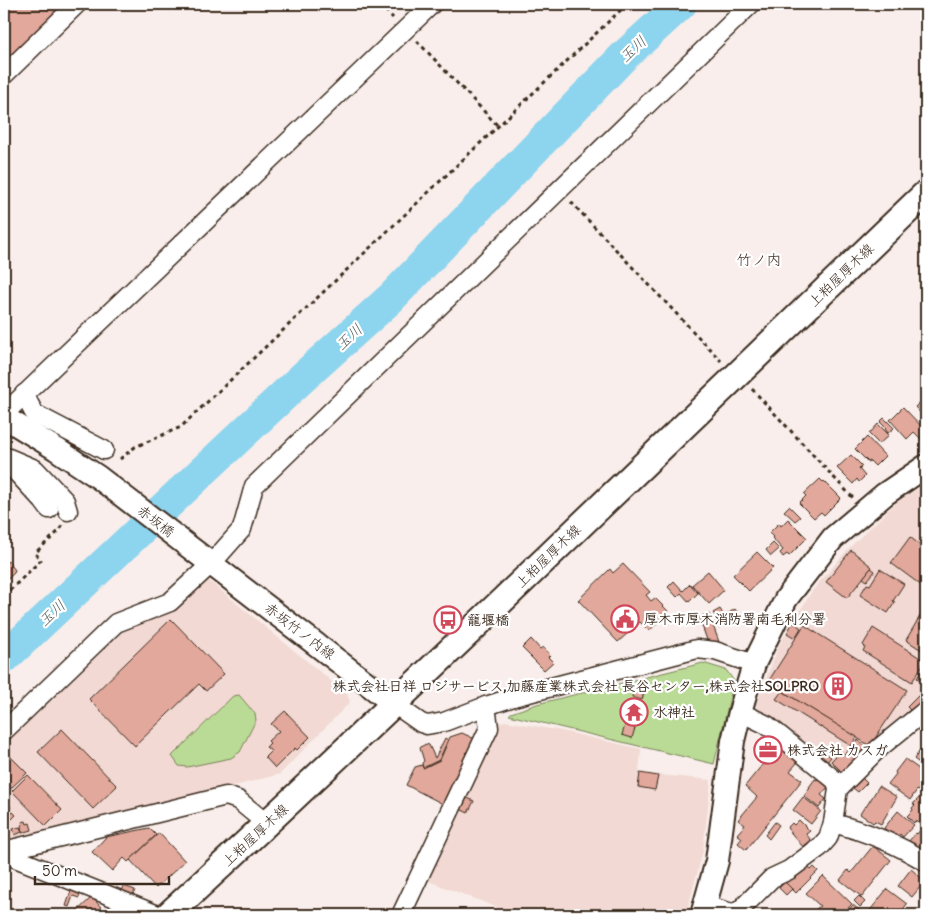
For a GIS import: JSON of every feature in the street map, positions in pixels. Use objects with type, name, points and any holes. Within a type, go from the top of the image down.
[{"type":"main road","name":"上粕屋厚木線","points":[[168,915],[394,704],[926,193]]},
{"type":"street","points":[[4,75],[77,4]]},
{"type":"street","points":[[102,480],[4,416],[24,394],[432,4]]},
{"type":"street","points":[[4,731],[116,623],[170,602],[208,561],[242,529],[254,486],[751,4]]},
{"type":"street","points":[[24,394],[35,414],[104,450]]},
{"type":"street","points":[[4,458],[49,509]]},
{"type":"street","points":[[4,458],[35,469],[64,501],[68,511]]},
{"type":"street","points":[[740,712],[767,725],[836,781],[838,789],[833,823],[828,838],[820,847],[789,870],[772,878],[739,912],[704,910],[717,861],[732,741],[740,712],[754,664],[786,599],[833,538],[885,494],[925,469]]},
{"type":"street","name":"赤坂橋","points":[[102,480],[208,561]]},
{"type":"street","name":"赤坂竹ノ内線","points":[[208,561],[394,704]]},
{"type":"street","points":[[394,704],[421,723],[427,725],[444,722],[517,696],[697,649],[715,651],[754,664]]},
{"type":"street","points":[[401,915],[489,728],[486,706]]},
{"type":"street","points":[[838,789],[878,749],[926,710]]},
{"type":"street","points":[[4,851],[226,796],[238,800],[267,824]]},
{"type":"street","points":[[833,823],[861,831],[926,862]]},
{"type":"street","points":[[4,851],[14,858],[158,915]]},
{"type":"path","points":[[380,4],[498,126]]},
{"type":"path","points":[[102,480],[135,447],[181,427],[626,4]]},
{"type":"path","points":[[559,190],[864,511]]},
{"type":"path","points":[[4,596],[41,560],[35,553],[60,530],[68,511]]},
{"type":"shaded area","points":[[926,484],[926,705],[842,780],[762,716],[756,705],[779,645],[812,591],[849,548],[899,500]]},
{"type":"shaded area","points":[[207,579],[347,694],[350,702],[280,774],[4,846],[4,745],[132,622]]},
{"type":"shaded area","points":[[505,721],[562,731],[641,749],[639,773],[711,780],[703,851],[686,915],[517,915],[423,879],[497,724]]},
{"type":"green space","points":[[703,663],[726,670],[734,681],[714,764],[509,715],[537,704]]},
{"type":"green space","points":[[239,695],[255,714],[256,720],[240,752],[231,758],[187,767],[179,766],[172,756],[233,696]]},
{"type":"building","points":[[4,4],[64,4],[4,62]]},
{"type":"building","points":[[926,397],[926,419],[915,407]]},
{"type":"building","points":[[903,407],[926,431],[926,436],[922,440],[914,432],[907,439],[890,420]]},
{"type":"building","points":[[884,418],[894,428],[888,433],[880,422]]},
{"type":"building","points":[[878,424],[889,435],[879,444],[869,434]]},
{"type":"building","points":[[867,437],[885,456],[875,466],[855,449]]},
{"type":"building","points":[[851,455],[862,466],[859,469],[865,476],[859,482],[857,479],[853,484],[837,468]]},
{"type":"building","points":[[820,479],[841,498],[824,515],[821,512],[814,518],[799,503],[806,496],[804,494]]},
{"type":"building","points":[[789,506],[800,517],[795,521],[784,511]]},
{"type":"building","points":[[788,519],[807,538],[789,556],[787,554],[783,557],[780,553],[783,550],[769,533],[779,523],[781,526]]},
{"type":"building","points":[[910,537],[926,550],[926,589],[891,563]]},
{"type":"building","points":[[773,543],[779,549],[771,556],[766,550]]},
{"type":"building","points":[[851,550],[872,567],[847,598],[826,582]]},
{"type":"building","points":[[757,552],[773,568],[749,591],[733,575]]},
{"type":"building","points":[[8,561],[15,570],[8,579],[6,577],[4,580],[4,565]]},
{"type":"building","name":"厚木市厚木消防署南毛利分署","points":[[623,564],[650,592],[646,595],[651,601],[655,598],[669,612],[649,631],[640,622],[618,642],[578,600],[610,569],[613,573]]},
{"type":"building","points":[[871,568],[875,571],[867,581],[863,578]]},
{"type":"building","points":[[880,569],[904,584],[888,613],[860,595],[867,584],[870,585]]},
{"type":"building","points":[[708,571],[724,590],[709,604],[692,585]]},
{"type":"building","points":[[674,581],[683,591],[690,584],[698,593],[689,602],[681,593],[677,597],[668,587]]},
{"type":"building","points":[[926,606],[926,653],[906,640]]},
{"type":"building","points":[[720,609],[723,614],[717,618],[713,613]]},
{"type":"building","points":[[735,609],[739,615],[719,628],[715,622]]},
{"type":"building","points":[[709,614],[719,642],[709,646],[699,617]]},
{"type":"building","points":[[171,619],[224,674],[206,691],[199,684],[135,746],[89,699]]},
{"type":"building","points":[[793,622],[801,628],[795,638],[787,633]]},
{"type":"building","name":"株式会社日祥 ロジサービス,加藤産業株式会社 長谷センター,株式会社SOLPRO","points":[[804,625],[907,690],[870,746],[768,682]]},
{"type":"building","points":[[873,628],[925,661],[912,682],[863,651],[865,647],[863,645]]},
{"type":"building","points":[[531,639],[540,649],[543,647],[553,662],[544,670],[522,648]]},
{"type":"building","points":[[926,664],[926,684],[917,678]]},
{"type":"building","points":[[634,686],[645,689],[642,700],[632,697]]},
{"type":"building","points":[[782,691],[857,737],[851,746],[776,699]]},
{"type":"building","points":[[920,694],[926,701],[911,718],[906,713],[910,710],[907,707]]},
{"type":"building","name":"水神社","points":[[630,705],[640,708],[638,718],[627,716]]},
{"type":"building","points":[[285,711],[310,737],[297,750],[295,748],[275,768],[265,757],[271,751],[266,747],[270,743],[268,741],[279,731],[271,724]]},
{"type":"building","points":[[625,725],[635,728],[632,738],[622,735]]},
{"type":"building","points":[[62,729],[117,786],[93,809],[38,752]]},
{"type":"building","points":[[462,733],[475,739],[443,804],[406,785],[415,767],[422,765],[423,768],[440,760],[450,737]]},
{"type":"building","points":[[765,736],[798,760],[790,771],[802,780],[746,850],[738,843],[742,838],[737,834],[745,825],[738,820],[757,797],[745,786],[767,759],[754,749]]},
{"type":"building","points":[[445,738],[448,740],[439,760],[423,768],[422,763],[424,761],[420,748],[426,744],[429,745],[435,758]]},
{"type":"building","points":[[858,740],[868,749],[843,773],[831,761],[841,751],[844,754]]},
{"type":"building","points":[[924,745],[926,747],[926,768],[914,759]]},
{"type":"building","points":[[823,751],[831,757],[826,763],[818,757]]},
{"type":"building","points":[[9,755],[27,773],[10,789],[4,782],[4,760]]},
{"type":"building","points":[[905,759],[926,774],[926,785],[921,793],[917,790],[910,800],[888,784]]},
{"type":"building","points":[[640,773],[658,776],[655,790],[638,787]]},
{"type":"building","points":[[28,775],[62,810],[46,826],[12,791]]},
{"type":"building","points":[[818,778],[828,787],[821,795],[826,799],[819,808],[804,796],[815,779],[817,780]]},
{"type":"building","points":[[862,778],[867,783],[858,792],[853,788]]},
{"type":"building","points":[[879,786],[897,797],[881,824],[875,821],[873,823],[860,814]]},
{"type":"building","points":[[924,795],[926,797],[926,816],[920,824],[915,821],[914,823],[907,816],[913,810],[912,808],[915,805],[913,804]]},
{"type":"building","points":[[465,797],[474,801],[468,813],[460,809]]},
{"type":"building","points":[[803,797],[821,811],[811,824],[793,810]]},
{"type":"building","points":[[4,800],[11,807],[4,815]]},
{"type":"building","points":[[898,811],[914,825],[903,837],[900,834],[896,839],[884,828]]},
{"type":"building","points":[[13,812],[16,815],[4,827],[4,821]]},
{"type":"building","points":[[799,820],[810,831],[806,834],[811,840],[803,847],[787,828]]},
{"type":"building","points":[[26,821],[27,824],[30,823],[32,830],[22,833],[22,822]]},
{"type":"building","points":[[775,822],[779,825],[769,839],[765,835]]},
{"type":"building","points":[[20,827],[22,832],[15,835],[13,829]]},
{"type":"building","points":[[923,827],[926,829],[926,850],[924,853],[917,849],[918,847],[915,844],[913,846],[908,842]]},
{"type":"building","points":[[149,828],[156,835],[128,862],[124,858],[112,871],[92,852],[106,837]]},
{"type":"building","points":[[159,833],[185,861],[156,888],[130,860]]},
{"type":"building","points":[[873,846],[891,860],[862,897],[840,880],[848,870],[851,873]]},
{"type":"building","points":[[807,866],[811,870],[814,867],[818,871],[796,893],[785,882],[797,871]]},
{"type":"building","points":[[911,869],[925,881],[912,897],[898,886]]},
{"type":"building","points":[[823,876],[852,904],[841,915],[828,915],[826,913],[823,915],[816,909],[820,906],[806,893]]},
{"type":"building","points":[[785,882],[792,889],[786,895],[779,888]]},
{"type":"building","points":[[124,886],[135,890],[133,895],[122,891]]},
{"type":"building","points":[[72,888],[81,891],[79,898],[73,896],[69,907],[66,906]]},
{"type":"building","points":[[887,889],[907,904],[899,915],[870,915],[868,913]]},
{"type":"building","points":[[859,896],[865,902],[860,907],[854,901]]},
{"type":"building","points":[[92,897],[108,915],[73,915]]},
{"type":"building","points":[[853,905],[865,915],[843,915]]},
{"type":"waterway","name":"玉川","points":[[4,658],[301,379],[391,298],[623,57],[681,4]]},
{"type":"place","name":"厚木市厚木消防署南毛利分署","points":[[625,619]]},
{"type":"place","name":"籠堰橋","points":[[448,620]]},
{"type":"place","name":"株式会社日祥 ロジサービス,加藤産業株式会社 長谷センター,株式会社SOLPRO","points":[[838,686]]},
{"type":"place","name":"水神社","points":[[634,712]]},
{"type":"place","name":"株式会社 カスガ","points":[[768,750]]},
{"type":"district","name":"竹ノ内","points":[[759,260]]}]
